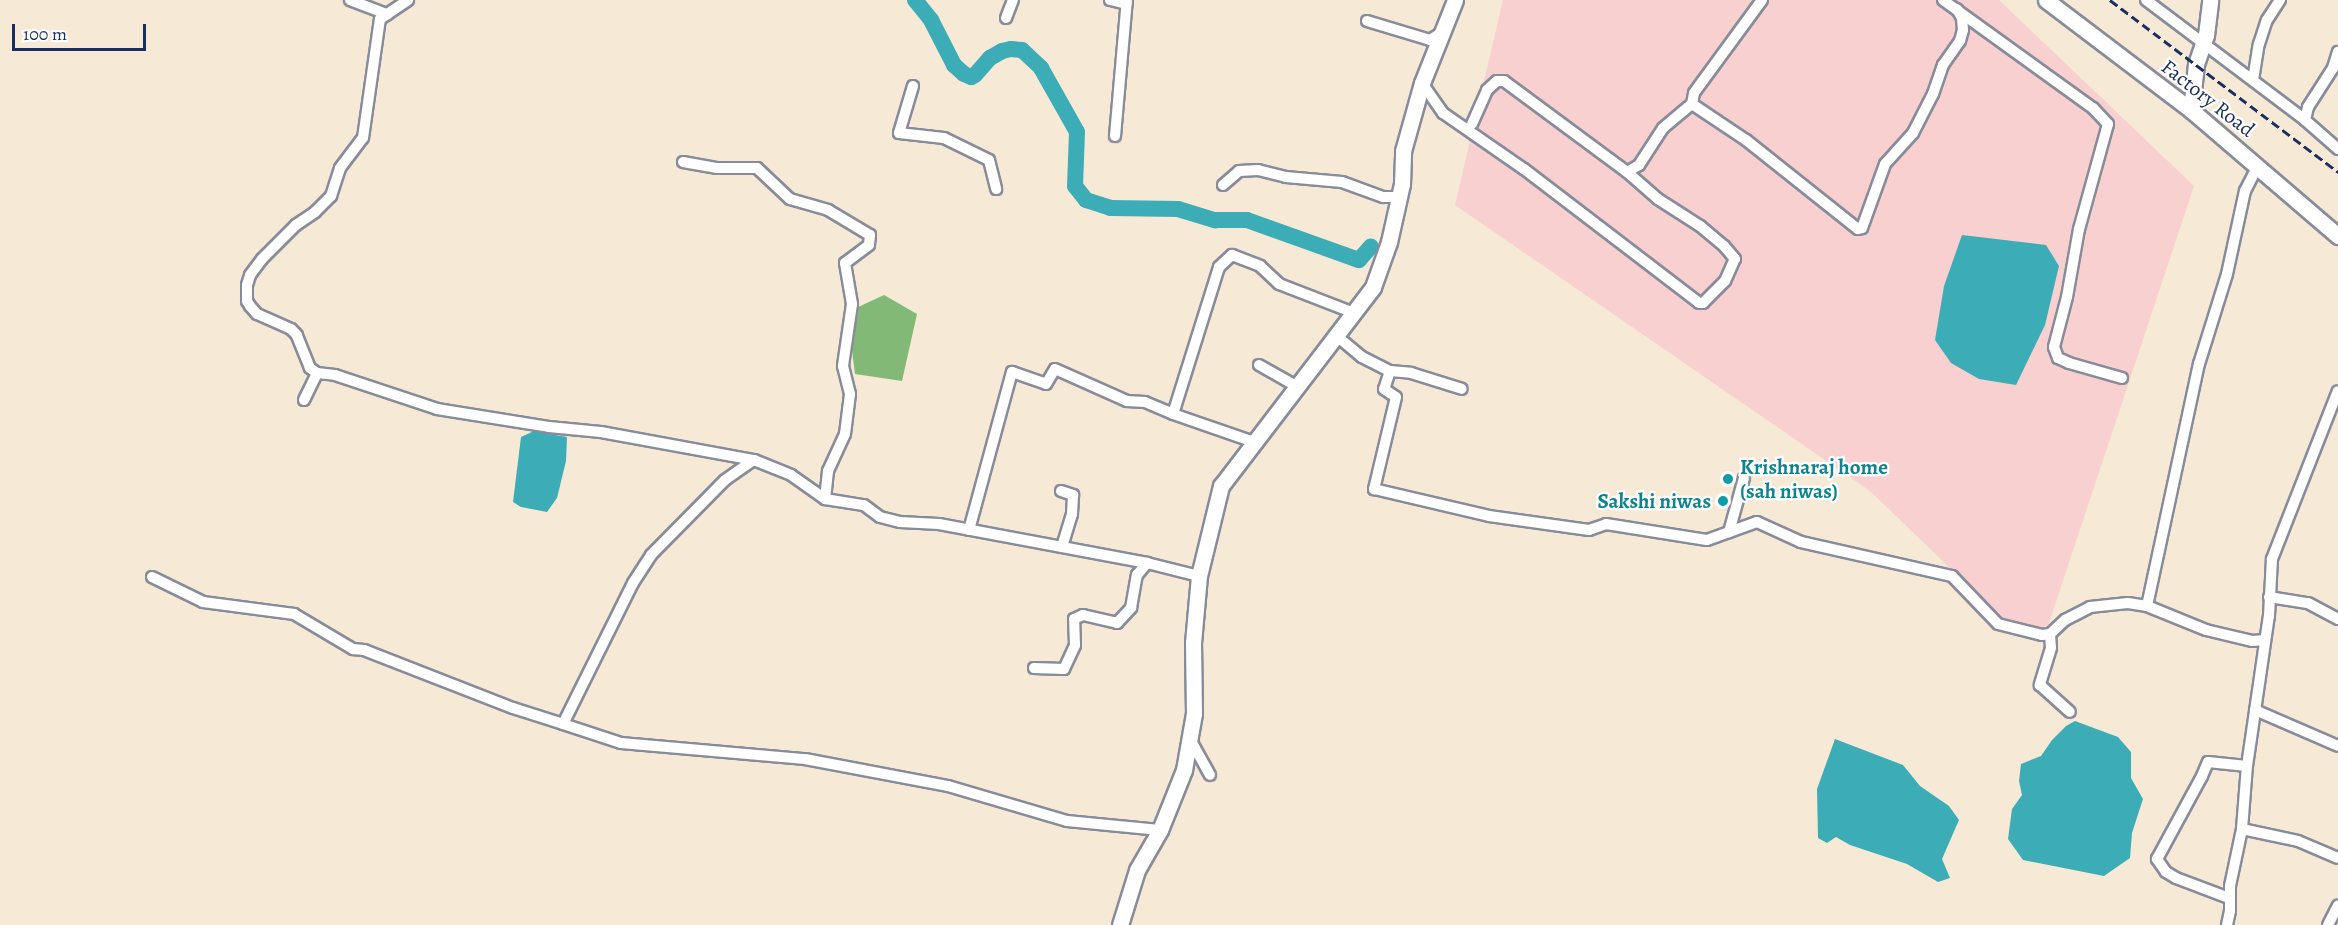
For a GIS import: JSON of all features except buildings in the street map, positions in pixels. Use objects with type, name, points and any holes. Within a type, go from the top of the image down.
[{"type":"main road","points":[[1120,925],[1137,870],[1160,830],[1184,770],[1194,712],[1193,644],[1199,576],[1221,486],[1338,337],[1373,287],[1389,242],[1402,184],[1403,151],[1422,83],[1455,0]]},
{"type":"main road","name":"Factory Road","points":[[2046,0],[2191,110],[2258,165],[2338,236]]},
{"type":"main road","points":[[2191,110],[2196,64],[2204,44],[2210,0]]},
{"type":"street","points":[[350,0],[387,14]]},
{"type":"street","points":[[408,0],[380,19],[363,138],[340,168],[331,196],[315,212],[296,225],[262,259],[250,275],[247,285],[247,301],[250,306],[257,314],[291,329],[297,335],[310,368],[317,373],[335,375],[437,409],[492,416],[549,427],[601,432],[754,460],[791,475],[825,499],[864,505],[880,517],[900,522],[939,524],[1147,563],[1199,576]]},
{"type":"street","points":[[1006,18],[1013,0]]},
{"type":"street","points":[[1110,0],[1127,2],[1115,136]]},
{"type":"street","points":[[1627,172],[1640,165],[1663,128],[1692,104],[1694,93],[1762,0]]},
{"type":"street","points":[[1943,0],[2093,108],[2108,124],[2079,229],[2067,297],[2054,347],[2058,358],[2122,378]]},
{"type":"street","points":[[2146,0],[2305,120],[2338,150]]},
{"type":"street","points":[[2253,80],[2264,28],[2280,0]]},
{"type":"street","points":[[1692,104],[1746,140],[1858,229],[1862,228],[1885,164],[1913,133],[1933,94],[1943,65],[1959,41],[1963,30],[1962,18],[1957,9]]},
{"type":"street","points":[[1367,21],[1430,40],[1441,33]]},
{"type":"street","points":[[2305,120],[2308,107],[2333,68],[2338,52]]},
{"type":"street","points":[[1422,83],[1443,113],[1524,169],[1699,303],[1703,303],[1725,281],[1735,259],[1724,246],[1504,81],[1497,81],[1486,90],[1472,124]]},
{"type":"street","points":[[913,86],[899,133],[944,138],[989,160],[996,189]]},
{"type":"street","points":[[683,162],[717,168],[757,168],[789,199],[828,210],[870,235],[869,245],[845,263],[852,304],[843,366],[850,394],[845,434],[828,471],[825,499]]},
{"type":"street","points":[[2147,606],[2199,364],[2227,274],[2245,191],[2258,165]]},
{"type":"street","points":[[1223,186],[1239,171],[1258,170],[1286,177],[1342,182],[1383,197],[1399,196]]},
{"type":"street","points":[[1173,414],[1219,267],[1232,255],[1260,266],[1279,284],[1354,313]]},
{"type":"street","points":[[1338,337],[1362,357],[1390,371],[1411,374],[1462,389]]},
{"type":"street","points":[[1259,365],[1298,387]]},
{"type":"street","points":[[969,530],[1012,372],[1046,384],[1055,369],[1127,401],[1145,402],[1254,442]]},
{"type":"street","points":[[1390,371],[1384,389],[1396,397],[1374,489],[1378,491],[1489,516],[1589,530],[1606,524],[1707,540],[1757,522],[1801,542],[1952,576],[1998,624],[2013,629],[2050,634]]},
{"type":"street","points":[[304,400],[317,373]]},
{"type":"street","points":[[2227,925],[2230,911],[2229,898],[2242,830],[2247,766],[2265,640],[2272,559],[2338,391]]},
{"type":"street","points":[[563,724],[633,583],[651,555],[725,480],[754,460]]},
{"type":"street","points":[[1729,532],[1744,478]]},
{"type":"street","points":[[1061,491],[1073,495],[1071,514],[1062,548]]},
{"type":"street","points":[[1034,668],[1064,669],[1075,645],[1074,619],[1083,615],[1117,623],[1131,608],[1137,575],[1147,563]]},
{"type":"street","points":[[152,577],[203,602],[294,614],[353,649],[364,650],[513,708],[621,743],[805,759],[948,786],[1067,821],[1160,830]]},
{"type":"street","points":[[2269,597],[2308,603],[2338,619]]},
{"type":"street","points":[[2070,712],[2040,685],[2050,648],[2050,634],[2065,620],[2090,607],[2128,603],[2147,606],[2206,630],[2252,641],[2265,640]]},
{"type":"street","points":[[2255,710],[2338,746]]},
{"type":"street","points":[[1190,738],[1210,775]]},
{"type":"street","points":[[2229,898],[2176,878],[2166,872],[2157,859],[2208,762],[2247,766]]},
{"type":"street","points":[[2242,830],[2298,841],[2338,858]]},
{"type":"street","points":[[2328,925],[2338,905]]},
{"type":"shaded area","points":[[1503,0],[1999,0],[2194,186],[2049,623],[2042,629],[2006,622],[1870,491],[1455,205]]},
{"type":"green space","points":[[884,295],[917,314],[902,381],[855,374],[849,327],[856,308]]},
{"type":"water","points":[[1962,235],[2046,245],[2059,266],[2045,325],[2016,385],[1979,379],[1951,363],[1935,340],[1944,286]]},
{"type":"water","points":[[534,431],[567,437],[566,461],[557,498],[547,512],[521,507],[513,502],[521,437]]},
{"type":"water","points":[[2075,721],[2118,737],[2131,752],[2131,778],[2143,799],[2132,833],[2130,858],[2104,876],[2023,860],[2008,839],[2012,809],[2022,795],[2019,781],[2021,764],[2041,756],[2052,740],[2066,726]]},
{"type":"water","points":[[1835,739],[1903,765],[1920,786],[1949,806],[1959,820],[1942,859],[1950,878],[1938,882],[1907,864],[1850,845],[1836,837],[1827,843],[1818,838],[1817,789]]},
{"type":"waterway","points":[[915,0],[931,20],[954,65],[964,74],[971,77],[975,75],[990,58],[1011,49],[1022,50],[1041,68],[1077,132],[1075,186],[1086,200],[1110,208],[1178,209],[1215,220],[1247,220],[1359,260],[1371,246]]},
{"type":"railway","points":[[2110,0],[2338,172]]},
{"type":"place","name":"Krishnaraj home (sah niwas)","points":[[1728,479]]},
{"type":"place","name":"Sakshi niwas","points":[[1723,501]]}]
